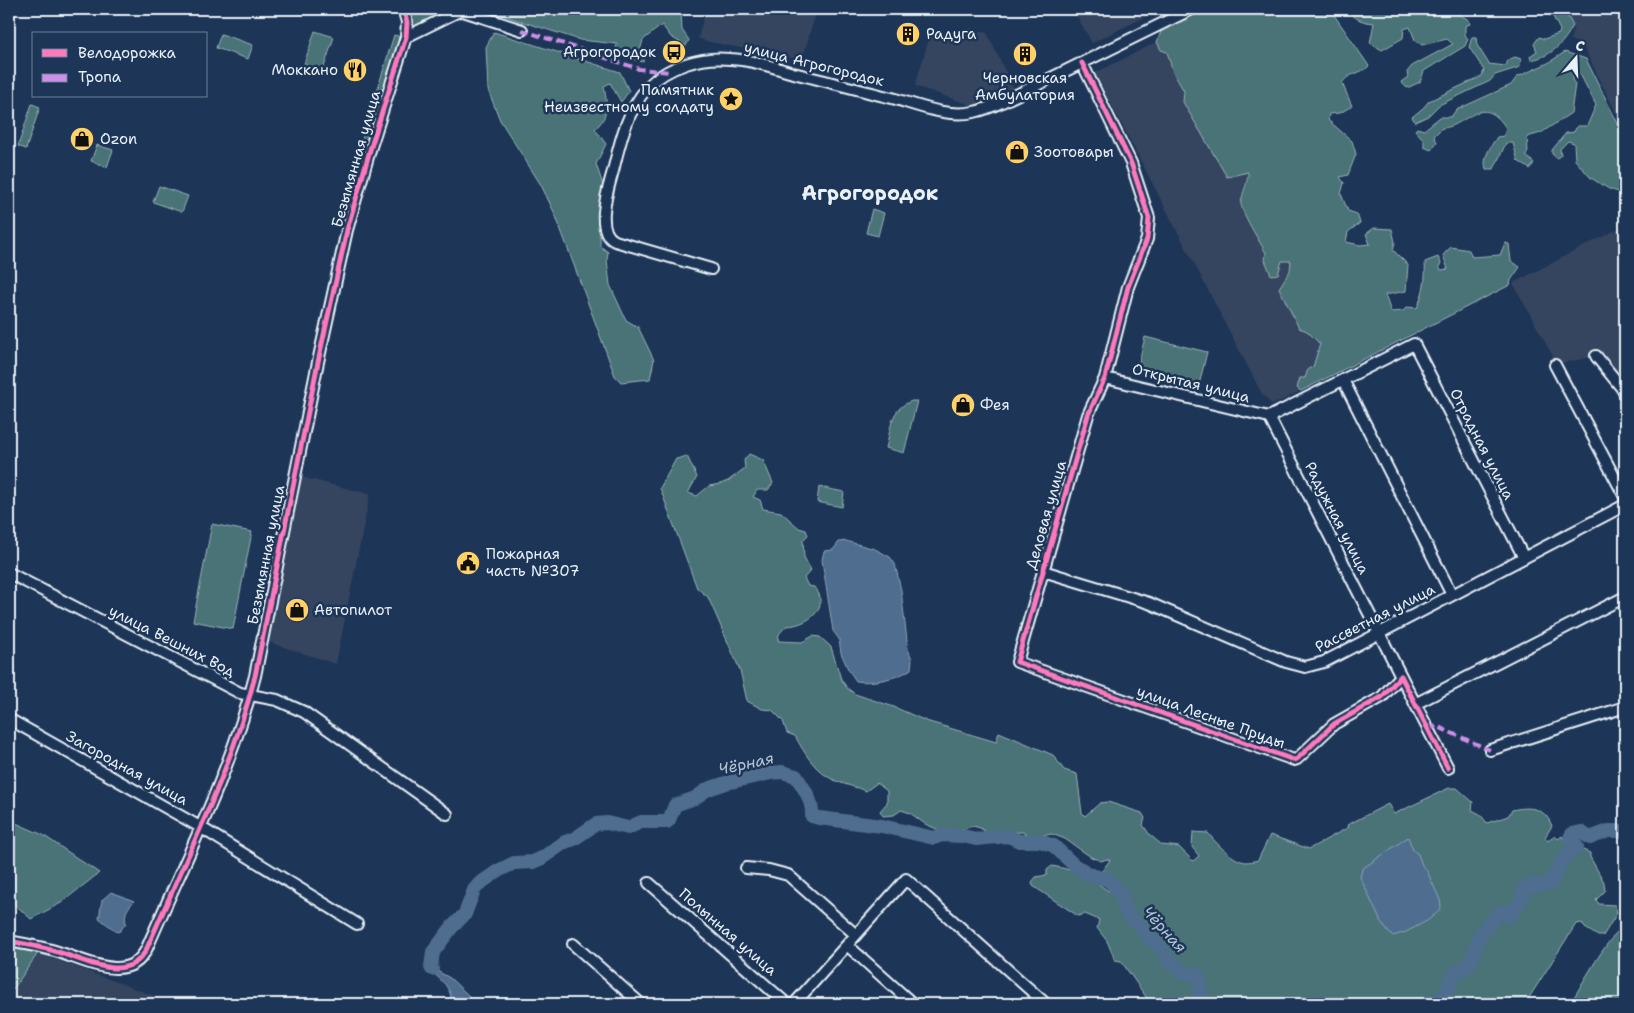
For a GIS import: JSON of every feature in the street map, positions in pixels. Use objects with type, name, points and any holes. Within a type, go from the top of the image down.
[{"type":"street","name":"Безымянная улица","points":[[9,941],[41,947],[105,967],[123,968],[137,962],[148,948],[231,754],[250,694],[347,230],[406,37],[407,22],[403,9]]},
{"type":"street","points":[[406,37],[459,9],[522,30]]},
{"type":"street","name":"улица Агрогородок","points":[[711,269],[615,241],[605,233],[607,195],[627,124],[639,99],[648,87],[669,72],[704,60],[734,59],[761,64],[939,111],[971,113],[988,108],[1192,9]]},
{"type":"street","name":"Деловая улица","points":[[1017,662],[1088,416],[1105,378],[1128,287],[1147,239],[1149,228],[1149,218],[1131,163],[1082,62]]},
{"type":"street","name":"Отрадная улица","points":[[1343,380],[1414,344],[1524,558]]},
{"type":"street","points":[[1596,356],[1625,392]]},
{"type":"street","points":[[1555,365],[1625,497]]},
{"type":"street","name":"Открытая улица","points":[[1105,378],[1269,417]]},
{"type":"street","points":[[1269,417],[1343,380],[1452,595]]},
{"type":"street","name":"Радужная улица","points":[[1269,417],[1401,676]]},
{"type":"street","name":"Рассветная улица","points":[[1043,571],[1149,603],[1295,665],[1305,667],[1324,662],[1625,505]]},
{"type":"street","name":"улица Вешних Вод","points":[[9,573],[234,690],[277,700],[304,712],[447,814]]},
{"type":"street","points":[[1415,704],[1625,597]]},
{"type":"street","name":"улица Лесные Пруды","points":[[1017,662],[1294,760],[1334,724],[1382,697],[1401,676]]},
{"type":"street","points":[[1401,676],[1448,768]]},
{"type":"street","points":[[1490,750],[1625,708]]},
{"type":"street","name":"Загородная улица","points":[[9,718],[200,826],[357,924]]},
{"type":"street","points":[[746,868],[769,870],[788,875],[856,935]]},
{"type":"street","points":[[794,1004],[906,879],[1046,1004]]},
{"type":"street","name":"Полынная улица","points":[[649,883],[788,1004]]},
{"type":"street","points":[[573,944],[641,1004]]},
{"type":"street","points":[[847,945],[913,1004]]},
{"type":"shaded area","points":[[707,9],[817,9],[802,60],[698,38]]},
{"type":"shaded area","points":[[1073,9],[1161,9],[1092,43]]},
{"type":"shaded area","points":[[1564,9],[1625,9],[1625,131],[1582,44],[1570,40],[1574,28]]},
{"type":"shaded area","points":[[970,28],[987,33],[1014,89],[981,104],[971,105],[915,86],[930,35],[959,43],[962,35]]},
{"type":"shaded area","points":[[1157,42],[1161,50],[1166,52],[1173,72],[1185,91],[1248,172],[1249,177],[1244,185],[1241,206],[1266,253],[1282,261],[1291,261],[1290,271],[1307,331],[1320,344],[1313,367],[1308,369],[1305,378],[1300,379],[1297,388],[1301,391],[1272,405],[1262,394],[1095,73]]},
{"type":"shaded area","points":[[1625,225],[1625,384],[1602,355],[1557,364],[1513,283]]},
{"type":"shaded area","points":[[301,477],[370,494],[336,664],[265,641]]},
{"type":"shaded area","points":[[846,541],[875,549],[890,557],[895,564],[901,590],[908,649],[912,659],[911,669],[893,678],[877,681],[856,681],[848,669],[841,653],[839,639],[833,631],[822,560],[824,551],[833,550],[839,542]]},
{"type":"shaded area","points":[[1408,837],[1413,850],[1418,854],[1422,865],[1427,871],[1440,900],[1441,907],[1427,921],[1406,932],[1393,936],[1381,922],[1360,877],[1362,869]]},
{"type":"shaded area","points":[[111,892],[134,901],[125,916],[126,923],[117,932],[99,918],[102,900]]},
{"type":"shaded area","points":[[433,952],[434,966],[437,971],[450,978],[469,996],[469,1004],[450,1004],[449,990],[428,969],[429,959]]},
{"type":"shaded area","points":[[38,953],[176,1004],[9,1004],[9,995]]},
{"type":"green space","points":[[408,9],[430,9],[440,16],[414,28],[411,25]]},
{"type":"green space","points":[[483,9],[681,9],[682,30],[689,40],[686,46],[671,37],[662,25],[643,40],[640,51],[645,54],[643,62],[615,54],[617,44],[580,40]]},
{"type":"green space","points":[[1201,9],[1330,9],[1369,66],[1348,77],[1342,83],[1352,106],[1340,113],[1329,114],[1328,120],[1352,141],[1356,154],[1348,175],[1340,177],[1344,183],[1341,194],[1348,211],[1357,214],[1360,223],[1348,232],[1346,242],[1360,245],[1370,244],[1366,234],[1374,228],[1392,229],[1395,242],[1393,250],[1408,265],[1406,291],[1385,295],[1391,312],[1403,311],[1407,307],[1417,308],[1424,285],[1425,262],[1438,257],[1441,263],[1439,267],[1441,270],[1448,269],[1443,255],[1451,247],[1469,250],[1472,257],[1500,255],[1505,243],[1509,244],[1511,261],[1520,267],[1511,280],[1510,285],[1301,391],[1297,388],[1300,378],[1305,378],[1308,369],[1313,367],[1320,344],[1307,331],[1299,328],[1279,288],[1290,271],[1291,261],[1282,261],[1278,274],[1271,275],[1265,260],[1266,253],[1247,220],[1241,203],[1248,172],[1227,177],[1183,102],[1184,91],[1173,72],[1167,52],[1161,50],[1157,42],[1162,29]]},
{"type":"green space","points":[[1347,9],[1453,9],[1469,20],[1470,24],[1465,26],[1465,35],[1468,39],[1465,46],[1424,71],[1420,82],[1407,88],[1401,82],[1408,77],[1407,72],[1412,66],[1453,44],[1447,39],[1422,45],[1415,40],[1410,27],[1404,29],[1403,38],[1382,50],[1370,43],[1374,23],[1359,19]]},
{"type":"green space","points":[[1549,9],[1564,9],[1573,26],[1556,48],[1545,56],[1531,60],[1530,56],[1537,51],[1534,44],[1539,37],[1544,39],[1559,34],[1560,30]]},
{"type":"green space","points":[[315,31],[334,37],[323,70],[304,64]]},
{"type":"green space","points":[[494,32],[620,72],[629,91],[621,102],[610,83],[604,86],[605,114],[595,129],[606,144],[596,164],[603,185],[600,209],[600,246],[608,252],[610,285],[626,320],[638,327],[654,360],[650,379],[621,382],[615,376],[555,214],[541,185],[500,120],[488,90],[486,47]]},
{"type":"green space","points":[[221,34],[253,45],[248,59],[216,48]]},
{"type":"green space","points":[[394,35],[398,36],[401,40],[359,169],[352,172]]},
{"type":"green space","points":[[1472,37],[1476,37],[1477,45],[1489,64],[1506,66],[1508,60],[1515,57],[1521,59],[1520,67],[1495,75],[1490,81],[1439,105],[1428,116],[1415,122],[1412,117],[1429,101],[1482,76],[1484,70],[1469,47]]},
{"type":"green space","points":[[1565,52],[1586,59],[1625,138],[1625,194],[1609,189],[1591,178],[1575,160],[1574,143],[1568,141],[1560,149],[1561,155],[1557,158],[1552,154],[1552,150],[1566,133],[1574,132],[1577,126],[1587,126],[1596,105],[1580,74],[1576,73],[1572,80],[1575,84],[1571,113],[1541,133],[1527,137],[1528,151],[1526,156],[1534,163],[1530,169],[1518,161],[1513,143],[1506,143],[1494,169],[1486,169],[1485,161],[1488,152],[1497,137],[1504,136],[1506,128],[1497,117],[1489,112],[1482,111],[1451,126],[1442,128],[1434,136],[1437,142],[1431,150],[1424,147],[1424,140],[1415,130],[1417,128],[1424,130],[1440,117],[1451,117],[1456,110],[1511,85],[1517,77],[1548,63]]},
{"type":"green space","points":[[32,104],[40,107],[26,149],[18,146]]},
{"type":"green space","points":[[97,145],[113,150],[107,167],[91,161]]},
{"type":"green space","points":[[159,186],[188,196],[182,212],[153,202]]},
{"type":"green space","points":[[872,209],[884,213],[878,236],[866,233]]},
{"type":"green space","points":[[1145,337],[1207,352],[1199,385],[1137,370]]},
{"type":"green space","points":[[917,401],[904,453],[886,448],[895,414],[905,404]]},
{"type":"green space","points":[[749,454],[763,460],[773,483],[768,490],[757,490],[753,497],[760,500],[763,509],[781,512],[799,528],[806,530],[808,535],[803,540],[804,557],[811,570],[804,578],[808,586],[814,587],[820,597],[818,610],[814,615],[804,622],[786,626],[779,634],[778,641],[802,642],[813,636],[820,637],[831,647],[841,679],[847,688],[855,694],[894,707],[926,721],[996,742],[999,732],[1053,755],[1064,770],[1077,774],[1082,813],[1085,816],[1100,803],[1108,802],[1142,813],[1145,818],[1143,825],[1150,835],[1162,845],[1179,847],[1193,861],[1199,856],[1192,847],[1193,832],[1208,833],[1230,855],[1247,862],[1258,860],[1270,835],[1309,849],[1349,827],[1347,825],[1388,804],[1394,814],[1449,788],[1457,788],[1473,802],[1472,810],[1480,814],[1487,823],[1508,816],[1512,810],[1524,808],[1536,809],[1545,815],[1552,826],[1545,837],[1548,841],[1555,836],[1558,839],[1562,836],[1565,842],[1590,853],[1590,857],[1604,882],[1605,891],[1596,900],[1599,904],[1615,905],[1617,913],[1603,936],[1598,936],[1585,928],[1582,923],[1576,924],[1525,1004],[1151,1004],[1121,961],[1115,960],[1107,941],[1097,928],[1099,920],[1085,914],[1078,916],[1033,886],[1032,882],[1036,877],[1047,875],[1047,870],[1052,866],[1082,874],[1108,891],[1117,889],[1120,885],[1112,878],[1103,874],[1102,871],[1110,860],[1101,861],[1091,857],[1065,839],[1052,834],[1032,837],[1022,832],[988,833],[973,826],[954,832],[939,830],[925,824],[910,813],[901,810],[894,815],[883,816],[880,811],[887,803],[887,791],[877,783],[866,791],[829,778],[812,762],[795,736],[787,733],[783,721],[772,710],[762,709],[747,701],[740,670],[708,597],[697,588],[660,488],[676,459],[687,456],[697,477],[688,493],[697,496],[709,486],[728,481],[745,468],[744,460]]},
{"type":"green space","points":[[819,487],[844,492],[842,507],[817,502]]},
{"type":"green space","points":[[212,524],[252,532],[233,629],[193,621]]},
{"type":"green space","points":[[9,820],[43,835],[99,873],[61,903],[31,919],[9,899]]},
{"type":"green space","points":[[1625,926],[1625,1004],[1570,1004],[1611,938]]},
{"type":"green space","points":[[9,948],[38,953],[9,995]]},
{"type":"waterway","name":"Чёрная","points":[[432,969],[433,952],[452,927],[465,914],[474,890],[479,884],[498,871],[514,863],[533,862],[542,858],[596,824],[607,823],[628,828],[641,822],[667,822],[675,805],[695,798],[708,789],[726,783],[782,772],[796,776],[805,790],[812,810],[812,816],[819,818],[882,826],[934,838],[942,835],[976,839],[1008,836],[1019,841],[1040,841],[1054,846],[1085,873],[1108,880],[1123,898],[1123,906],[1127,913],[1149,938],[1162,949],[1167,958],[1182,972],[1195,974],[1200,979],[1201,996],[1196,1004]]},
{"type":"waterway","name":"Чёрная","points":[[1437,1004],[1456,972],[1469,965],[1481,933],[1498,913],[1503,912],[1509,917],[1522,899],[1523,891],[1527,885],[1536,886],[1551,883],[1561,863],[1577,847],[1570,838],[1572,834],[1581,832],[1590,838],[1608,831],[1625,831]]},
{"type":"marked path","points":[[522,30],[639,69],[669,72]]},
{"type":"marked path","points":[[1429,730],[1436,726],[1490,750]]},
{"type":"cycle path","points":[[9,941],[52,950],[107,967],[119,968],[130,966],[139,959],[147,948],[207,814],[233,746],[255,676],[318,362],[347,230],[406,37],[407,22],[403,9]]},
{"type":"cycle path","points":[[1082,63],[1131,163],[1149,218],[1147,239],[1128,287],[1105,378],[1088,415],[1017,662],[1294,760],[1334,724],[1382,697],[1401,676],[1448,768]]},
{"type":"place","name":"Радуга","points":[[908,34]]},
{"type":"place","name":"Агрогородок","points":[[674,52]]},
{"type":"place","name":"Черновская Амбулатория","points":[[1025,54]]},
{"type":"place","name":"Моккано","points":[[355,70]]},
{"type":"place","name":"Памятник Неизвестному солдату","points":[[731,99]]},
{"type":"place","name":"Ozon","points":[[82,139]]},
{"type":"place","name":"Зоотовары","points":[[1017,152]]},
{"type":"place","name":"Фея","points":[[963,405]]},
{"type":"place","name":"Пожарная часть №307","points":[[468,563]]},
{"type":"place","name":"Автопилот","points":[[297,610]]},
{"type":"district","name":"Агрогородок","points":[[870,193]]}]
